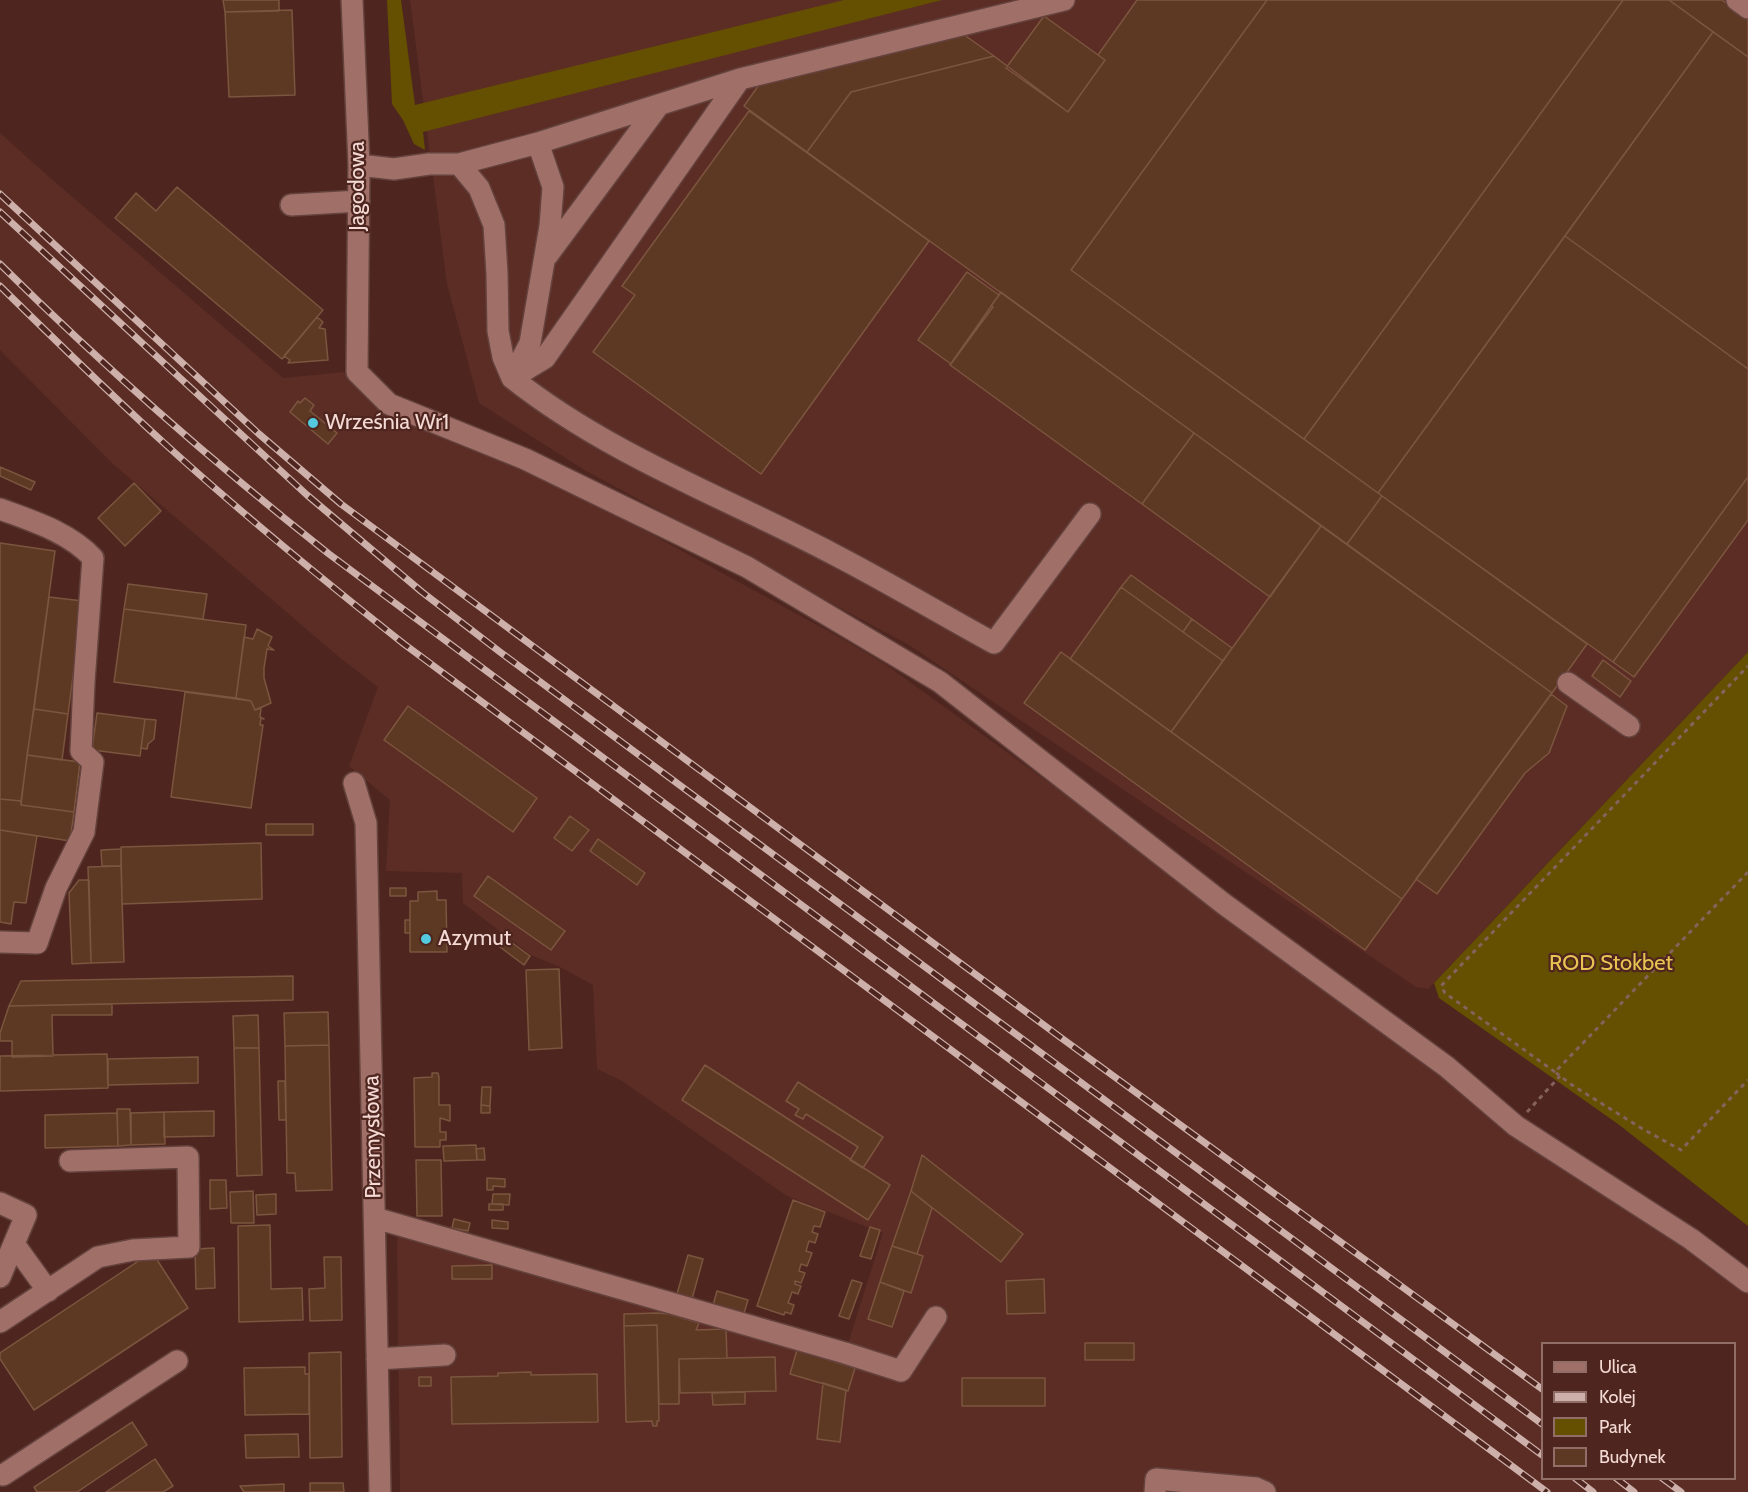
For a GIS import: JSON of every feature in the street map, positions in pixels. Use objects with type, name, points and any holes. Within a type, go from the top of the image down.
[{"type":"street","name":"Jagodowa","points":[[352,0],[359,165],[357,372],[389,404],[525,459],[747,567],[940,682],[1224,904],[1447,1067],[1516,1126]]},
{"type":"street","points":[[359,165],[394,169],[429,164],[459,164],[538,143],[740,79],[1064,0]]},
{"type":"street","points":[[1737,0],[1748,8]]},
{"type":"street","points":[[512,378],[545,358],[740,79]]},
{"type":"street","points":[[543,262],[659,105]]},
{"type":"street","points":[[512,378],[530,344],[550,226],[553,188],[538,143]]},
{"type":"street","points":[[459,164],[479,188],[494,225],[498,331],[503,357],[512,378],[575,423],[667,473],[835,555],[994,643],[1090,514]]},
{"type":"street","points":[[291,205],[359,201]]},
{"type":"street","points":[[0,509],[43,526],[82,546],[93,558],[81,751],[93,762],[84,832],[56,888],[37,943],[0,942]]},
{"type":"street","points":[[1568,683],[1629,726]]},
{"type":"street","name":"Przemysłowa","points":[[354,783],[366,823],[380,1492]]},
{"type":"street","points":[[1516,1126],[1691,1239],[1748,1282]]},
{"type":"street","points":[[0,1322],[98,1257],[133,1250],[189,1247],[188,1157],[70,1161]]},
{"type":"street","points":[[0,1203],[26,1215],[0,1277]]},
{"type":"street","points":[[375,1218],[901,1371],[936,1317]]},
{"type":"street","points":[[14,1244],[48,1290]]},
{"type":"street","points":[[377,1359],[445,1355]]},
{"type":"street","points":[[4,1477],[177,1361]]},
{"type":"street","points":[[1155,1492],[1156,1479],[1256,1488],[1265,1492]]},
{"type":"path","points":[[1748,666],[1441,986],[1445,993],[1572,1085],[1681,1150],[1748,1080]]},
{"type":"path","points":[[1555,1072],[1748,872]]},
{"type":"path","points":[[1516,1126],[1560,1076]]},
{"type":"shaded area","points":[[410,0],[1748,0],[1748,652],[1428,989],[1416,987],[909,645],[586,471],[479,403],[447,284]]},
{"type":"shaded area","points":[[0,133],[283,378],[344,372],[481,441],[885,664],[1748,1289],[1748,1492],[400,1492],[397,1236],[714,1321],[845,1353],[883,1233],[787,1196],[622,1081],[597,1069],[593,985],[560,967],[531,955],[463,903],[462,873],[386,871],[390,800],[349,766],[378,687],[339,657],[112,463],[0,350]]},
{"type":"green space","points":[[387,0],[401,0],[415,105],[844,0],[942,0],[423,132],[425,150],[414,144],[403,120],[392,104]]},
{"type":"green space","name":"ROD Stokbet","points":[[1748,652],[1748,1226],[1618,1124],[1439,998],[1434,983]]},
{"type":"building","points":[[223,0],[279,0],[279,11],[225,12]]},
{"type":"building","points":[[1137,0],[1267,0],[1071,270],[1382,496],[1347,544],[807,152],[851,92],[994,56],[1068,112],[1105,60],[1098,55]]},
{"type":"building","points":[[1267,0],[1623,0],[1304,439],[1071,270]]},
{"type":"building","points":[[1623,0],[1669,0],[1713,32],[1378,493],[1304,439]]},
{"type":"building","points":[[1669,0],[1722,0],[1748,19],[1748,57]]},
{"type":"building","points":[[292,10],[295,95],[229,97],[225,12]]},
{"type":"building","points":[[1044,16],[1105,60],[1068,112],[1006,68]]},
{"type":"building","points":[[960,32],[994,56],[851,92],[807,152],[744,106],[761,82]]},
{"type":"building","points":[[1713,32],[1748,57],[1748,369],[1565,236]]},
{"type":"building","points":[[749,111],[929,241],[761,474],[593,352],[635,295],[622,286]]},
{"type":"building","points":[[177,187],[323,310],[282,359],[115,218],[136,193],[156,211]]},
{"type":"building","points":[[1565,236],[1748,369],[1748,477],[1613,662],[1378,493]]},
{"type":"building","points":[[967,272],[999,295],[991,306],[993,307],[951,364],[918,340]]},
{"type":"building","points":[[1001,292],[1194,433],[1142,504],[950,365]]},
{"type":"building","points":[[317,317],[323,322],[319,328],[325,329],[328,360],[288,363],[290,360],[284,356]]},
{"type":"building","name":"Września Wr1","points":[[305,398],[314,405],[310,411],[337,433],[328,444],[290,412],[298,401],[300,403]]},
{"type":"building","points":[[1194,433],[1321,526],[1270,597],[1142,504]]},
{"type":"building","points":[[0,467],[35,482],[31,490],[0,476]]},
{"type":"building","points":[[1748,477],[1748,520],[1634,677],[1613,662]]},
{"type":"building","points":[[134,483],[161,511],[125,546],[98,518]]},
{"type":"building","points":[[1382,496],[1587,644],[1552,693],[1347,544]]},
{"type":"building","points":[[1321,526],[1552,693],[1402,899],[1171,732]]},
{"type":"building","points":[[0,543],[55,551],[21,801],[0,799]]},
{"type":"building","points":[[1131,575],[1192,619],[1183,632],[1121,587]]},
{"type":"building","points":[[128,584],[207,594],[203,619],[124,609]]},
{"type":"building","points":[[1121,587],[1223,661],[1171,732],[1070,659]]},
{"type":"building","points":[[49,597],[83,601],[68,714],[34,709]]},
{"type":"building","points":[[124,609],[246,625],[236,698],[114,682]]},
{"type":"building","points":[[1192,619],[1232,648],[1223,661],[1183,632]]},
{"type":"building","points":[[257,629],[272,637],[268,646],[274,650],[267,649],[264,668],[264,678],[271,703],[255,710],[251,701],[236,698],[244,637],[253,639]]},
{"type":"building","points":[[1061,652],[1402,899],[1365,950],[1024,703]]},
{"type":"building","points":[[1603,660],[1631,681],[1620,697],[1592,676]]},
{"type":"building","points":[[185,692],[251,701],[255,710],[261,708],[260,717],[264,719],[261,718],[260,725],[263,725],[251,808],[171,797]]},
{"type":"building","points":[[1551,694],[1567,706],[1549,753],[1525,773],[1437,894],[1416,879]]},
{"type":"building","points":[[408,706],[537,798],[513,832],[384,740]]},
{"type":"building","points":[[34,709],[68,714],[62,760],[27,755]]},
{"type":"building","points":[[97,713],[145,719],[140,756],[92,750]]},
{"type":"building","points":[[145,719],[156,720],[154,739],[148,744],[147,749],[141,748]]},
{"type":"building","points":[[27,755],[80,762],[74,812],[21,805]]},
{"type":"building","points":[[0,799],[21,801],[21,805],[74,812],[70,841],[0,830]]},
{"type":"building","points":[[570,816],[589,830],[572,851],[554,838]]},
{"type":"building","points":[[266,824],[313,824],[313,835],[266,835]]},
{"type":"building","points":[[0,830],[37,836],[26,903],[14,902],[11,924],[0,922]]},
{"type":"building","points":[[598,839],[645,873],[637,885],[590,851]]},
{"type":"building","points":[[261,843],[262,899],[122,904],[121,847]]},
{"type":"building","points":[[121,849],[121,866],[102,866],[101,850]]},
{"type":"building","points":[[121,866],[124,962],[91,963],[88,867]]},
{"type":"building","points":[[488,876],[565,931],[551,950],[474,896]]},
{"type":"building","points":[[79,880],[89,880],[91,963],[72,964],[69,893]]},
{"type":"building","points":[[390,888],[406,888],[406,896],[390,896]]},
{"type":"building","points":[[437,891],[437,900],[446,900],[447,952],[410,952],[410,901],[418,901],[418,892]]},
{"type":"building","points":[[405,920],[410,920],[410,933],[405,933]]},
{"type":"building","points":[[507,939],[530,956],[524,965],[500,947]]},
{"type":"building","points":[[559,969],[562,1048],[529,1050],[526,970]]},
{"type":"building","points":[[293,976],[293,1000],[9,1006],[21,981]]},
{"type":"building","points":[[112,1004],[112,1015],[52,1015],[53,1056],[12,1057],[12,1041],[0,1041],[0,1033],[9,1006]]},
{"type":"building","points":[[328,1012],[329,1045],[285,1046],[284,1013]]},
{"type":"building","points":[[258,1015],[259,1048],[234,1048],[233,1016]]},
{"type":"building","points":[[329,1045],[332,1190],[296,1191],[295,1173],[287,1173],[285,1046]]},
{"type":"building","points":[[234,1048],[259,1048],[262,1175],[237,1176]]},
{"type":"building","points":[[107,1054],[108,1088],[0,1091],[0,1056]]},
{"type":"building","points":[[198,1057],[198,1083],[108,1085],[108,1059]]},
{"type":"building","points":[[705,1065],[890,1185],[868,1220],[682,1100]]},
{"type":"building","points":[[432,1073],[438,1073],[439,1077],[439,1105],[450,1105],[450,1121],[440,1118],[440,1132],[446,1132],[446,1140],[440,1140],[440,1147],[415,1147],[414,1078],[432,1077]]},
{"type":"building","points":[[278,1081],[285,1081],[286,1120],[279,1120]]},
{"type":"building","points":[[798,1082],[883,1137],[863,1168],[850,1160],[858,1147],[806,1114],[803,1119],[795,1115],[799,1109],[786,1101]]},
{"type":"building","points":[[482,1087],[491,1087],[490,1106],[481,1105]]},
{"type":"building","points":[[481,1105],[490,1106],[490,1113],[481,1113]]},
{"type":"building","points":[[117,1109],[130,1109],[131,1145],[118,1146]]},
{"type":"building","points":[[214,1111],[214,1136],[164,1137],[164,1112]]},
{"type":"building","points":[[164,1112],[165,1144],[131,1145],[131,1113]]},
{"type":"building","points":[[117,1113],[118,1146],[45,1148],[45,1115]]},
{"type":"building","points":[[476,1145],[477,1160],[444,1161],[443,1146]]},
{"type":"building","points":[[484,1148],[485,1160],[477,1160],[476,1149]]},
{"type":"building","points":[[922,1155],[1023,1234],[1001,1262],[911,1191]]},
{"type":"building","points":[[416,1160],[441,1160],[442,1216],[417,1216]]},
{"type":"building","points":[[487,1178],[505,1179],[505,1187],[493,1186],[493,1190],[487,1190]]},
{"type":"building","points":[[210,1180],[226,1180],[227,1208],[210,1209]]},
{"type":"building","points":[[253,1191],[254,1223],[231,1223],[230,1192]]},
{"type":"building","points":[[911,1191],[932,1208],[917,1254],[892,1246]]},
{"type":"building","points":[[276,1194],[276,1214],[257,1215],[256,1195]]},
{"type":"building","points":[[493,1194],[510,1194],[509,1205],[492,1204]]},
{"type":"building","points":[[793,1200],[825,1212],[820,1227],[814,1226],[812,1232],[818,1234],[815,1243],[809,1241],[806,1251],[812,1253],[807,1266],[801,1264],[799,1271],[805,1273],[801,1283],[795,1281],[795,1284],[801,1286],[798,1294],[792,1292],[788,1303],[794,1305],[791,1314],[785,1312],[784,1315],[757,1306]]},
{"type":"building","points":[[489,1204],[503,1204],[503,1210],[489,1210]]},
{"type":"building","points":[[454,1219],[470,1223],[468,1231],[452,1228]]},
{"type":"building","points":[[492,1220],[508,1222],[508,1229],[492,1228]]},
{"type":"building","points":[[270,1225],[271,1289],[302,1288],[303,1320],[239,1322],[238,1226]]},
{"type":"building","points":[[870,1227],[880,1230],[871,1259],[860,1256]]},
{"type":"building","points":[[892,1246],[923,1256],[911,1293],[880,1282]]},
{"type":"building","points":[[214,1248],[215,1288],[196,1289],[195,1249]]},
{"type":"building","points":[[152,1252],[188,1308],[34,1410],[0,1359],[0,1353]]},
{"type":"building","points":[[688,1255],[703,1259],[690,1306],[675,1301]]},
{"type":"building","points":[[324,1257],[341,1257],[342,1320],[310,1321],[309,1289],[325,1288]]},
{"type":"building","points":[[492,1265],[492,1279],[452,1279],[452,1266]]},
{"type":"building","points":[[1044,1279],[1045,1313],[1007,1314],[1006,1281]]},
{"type":"building","points":[[852,1280],[862,1283],[849,1319],[839,1316]]},
{"type":"building","points":[[880,1282],[904,1291],[892,1327],[868,1319]]},
{"type":"building","points":[[717,1291],[748,1300],[742,1320],[711,1312]]},
{"type":"building","points":[[624,1314],[669,1314],[699,1323],[696,1330],[726,1329],[727,1358],[679,1359],[679,1404],[659,1404],[657,1325],[624,1326]]},
{"type":"building","points":[[657,1325],[659,1421],[657,1421],[657,1426],[653,1426],[652,1421],[626,1422],[624,1326]]},
{"type":"building","points":[[1085,1343],[1134,1343],[1134,1360],[1085,1360]]},
{"type":"building","points":[[797,1350],[855,1368],[848,1391],[790,1374]]},
{"type":"building","points":[[341,1352],[342,1457],[310,1458],[309,1353]]},
{"type":"building","points":[[775,1357],[776,1391],[680,1393],[679,1359]]},
{"type":"building","points":[[305,1367],[305,1374],[309,1374],[309,1414],[245,1415],[244,1368]]},
{"type":"building","points":[[531,1372],[531,1375],[597,1374],[598,1422],[452,1424],[451,1377],[498,1376],[498,1373]]},
{"type":"building","points":[[419,1377],[431,1377],[431,1386],[419,1386]]},
{"type":"building","points":[[962,1378],[1045,1378],[1045,1406],[962,1406]]},
{"type":"building","points":[[823,1383],[846,1390],[840,1442],[817,1439]]},
{"type":"building","points":[[745,1392],[745,1404],[713,1405],[712,1393]]},
{"type":"building","points":[[132,1422],[147,1445],[77,1492],[37,1492],[34,1487]]},
{"type":"building","points":[[298,1434],[299,1457],[246,1458],[245,1435]]},
{"type":"building","points":[[155,1459],[173,1486],[163,1492],[106,1492]]},
{"type":"building","points":[[310,1483],[343,1483],[344,1492],[310,1492]]},
{"type":"building","points":[[284,1484],[284,1492],[244,1492],[240,1486]]},
{"type":"railway","points":[[0,194],[259,434],[341,504],[1060,1037],[1541,1388]]},
{"type":"railway","points":[[0,212],[307,495],[422,592],[1541,1423]]},
{"type":"railway","points":[[0,264],[160,414],[329,554],[1541,1454]]},
{"type":"railway","points":[[0,286],[193,469],[404,644],[1547,1492]]},
{"type":"railway","points":[[1578,1480],[1593,1492]]},
{"type":"railway","points":[[1619,1480],[1634,1492]]},
{"type":"railway","points":[[1665,1480],[1681,1492]]},
{"type":"place","name":"Września Wr1","points":[[313,423]]},
{"type":"place","name":"Azymut","points":[[426,939]]}]
